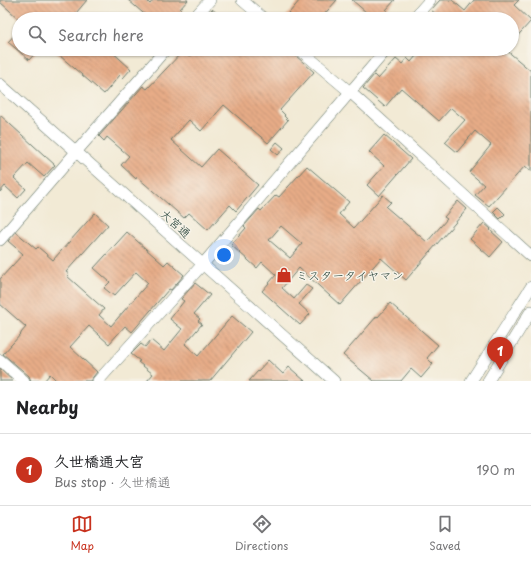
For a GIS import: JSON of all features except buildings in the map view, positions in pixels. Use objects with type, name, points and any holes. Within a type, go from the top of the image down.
[{"type":"street","points":[[199,12],[210,0]]},
{"type":"street","points":[[242,0],[256,12]]},
{"type":"street","points":[[419,12],[430,0]]},
{"type":"street","points":[[0,240],[160,56]]},
{"type":"street","points":[[307,56],[350,92],[531,256]]},
{"type":"street","points":[[98,381],[203,264],[381,56]]},
{"type":"street","name":"大宮通","points":[[0,84],[334,381]]},
{"type":"street","points":[[471,381],[531,287]]},
{"type":"street","points":[[488,381],[531,311]]},
{"type":"street","points":[[490,352],[501,358]]},
{"type":"street","points":[[0,360],[24,381]]},
{"type":"place","name":"ミスタータイヤマン","points":[[284,275]]},
{"type":"place","name":"久世橋通大宮","points":[[500,370]]}]
